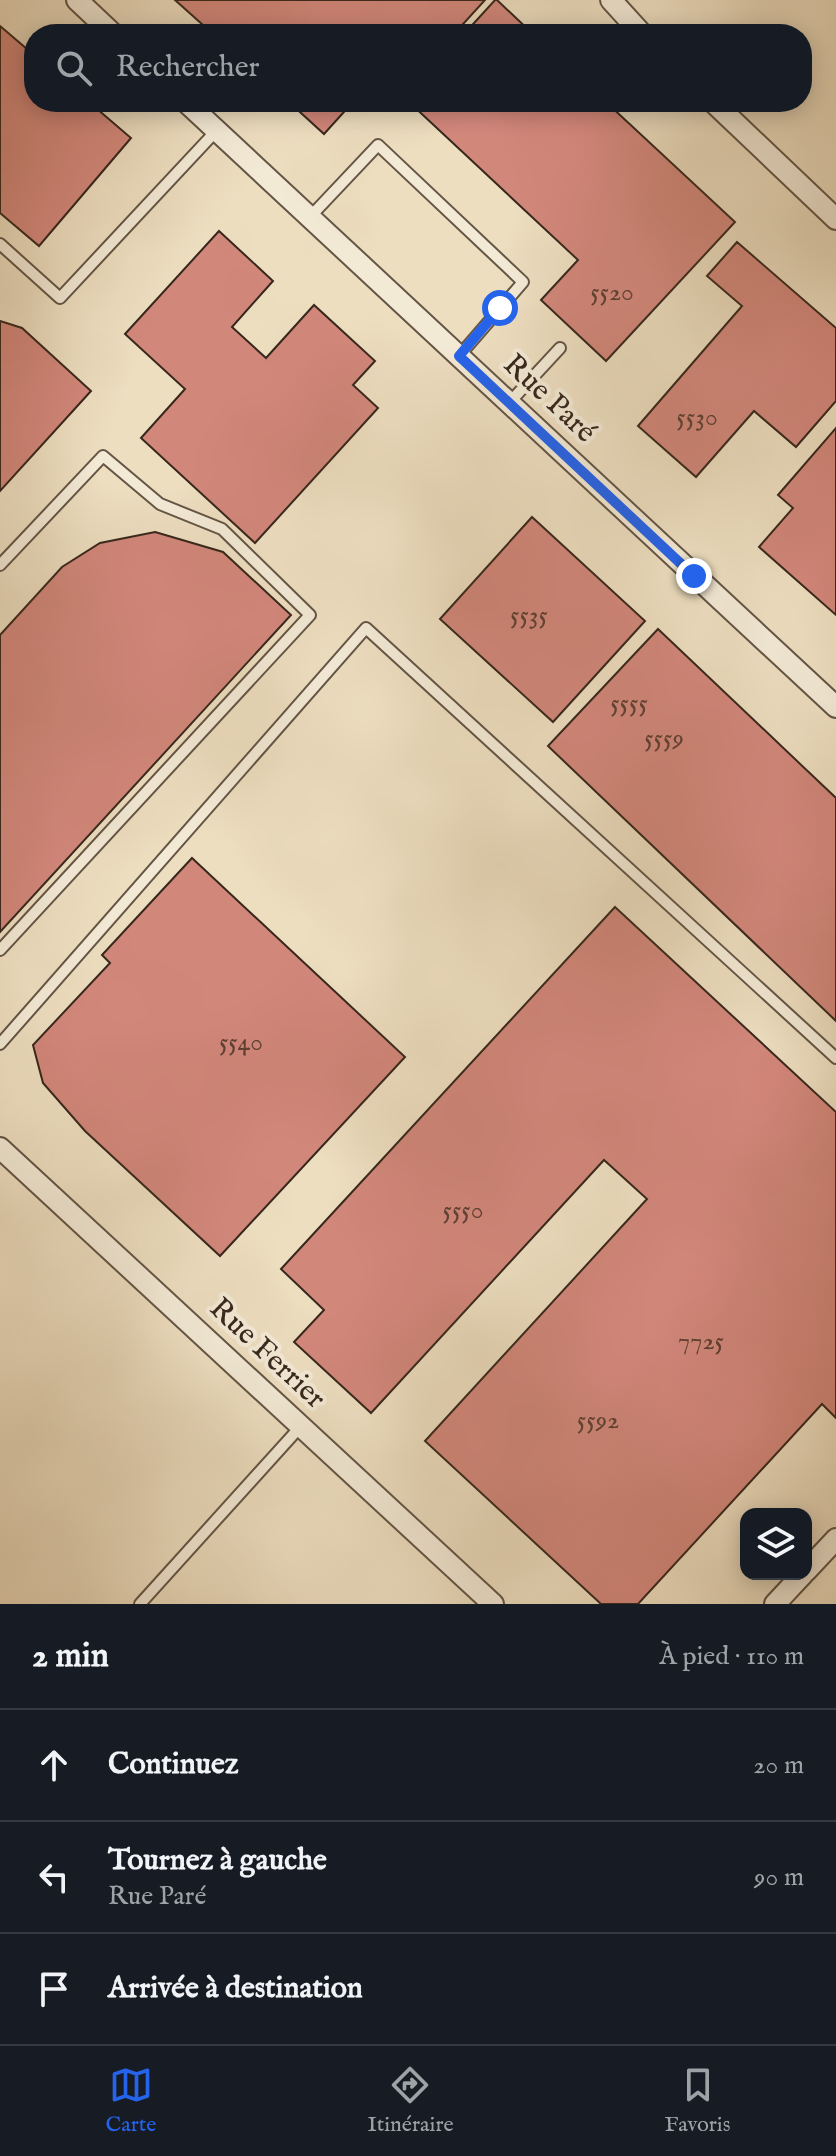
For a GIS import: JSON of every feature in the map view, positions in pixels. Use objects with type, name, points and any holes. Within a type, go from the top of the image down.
[{"type":"street","points":[[77,0],[102,24]]},
{"type":"street","points":[[611,0],[633,24]]},
{"type":"street","name":"Rue Paré","points":[[197,112],[836,707]]},
{"type":"street","points":[[724,112],[836,219]]},
{"type":"street","name":"Rue Ferrier","points":[[0,1148],[493,1604]]},
{"type":"street","points":[[812,1565],[836,1539]]},
{"type":"street","points":[[775,1604],[798,1580]]},
{"type":"lane","points":[[0,244],[60,298],[217,130]]},
{"type":"lane","points":[[310,217],[378,145],[523,282],[459,356]]},
{"type":"lane","points":[[509,403],[560,348]]},
{"type":"lane","points":[[0,565],[103,456],[160,504],[222,529],[310,615],[0,950]]},
{"type":"lane","points":[[0,1044],[366,628],[836,1058]]},
{"type":"lane","points":[[140,1604],[301,1426]]},
{"type":"building","points":[[175,0],[485,0],[463,24],[202,24]]},
{"type":"building","points":[[497,0],[522,24],[473,24]]},
{"type":"building","points":[[0,26],[24,46],[24,112],[101,112],[131,138],[39,246],[0,213]]},
{"type":"building","points":[[300,112],[344,112],[324,134]]},
{"type":"building","points":[[420,112],[617,112],[735,222],[606,361],[541,300],[578,260]]},
{"type":"building","points":[[219,231],[273,281],[232,327],[266,358],[314,305],[375,361],[353,385],[378,408],[255,543],[141,438],[185,389],[125,334]]},
{"type":"building","points":[[737,242],[836,328],[836,401],[796,447],[754,411],[696,477],[638,426],[742,306],[707,276]]},
{"type":"building","points":[[0,321],[22,328],[91,391],[0,491]]},
{"type":"building","points":[[836,428],[836,615],[759,547],[793,508],[778,495]]},
{"type":"building","points":[[532,517],[645,621],[553,722],[440,619]]},
{"type":"building","points":[[155,532],[223,552],[291,615],[0,932],[0,635],[62,567],[100,543]]},
{"type":"building","points":[[658,629],[836,798],[836,1021],[548,746]]},
{"type":"building","points":[[192,858],[405,1057],[220,1256],[85,1131],[43,1083],[33,1045],[110,963],[102,955]]},
{"type":"building","points":[[615,907],[836,1112],[836,1418],[822,1404],[638,1604],[601,1604],[425,1441],[647,1199],[604,1160],[371,1413],[294,1342],[324,1310],[281,1269]]},
{"type":"route","points":[[500,308],[459,356],[694,576]]}]
